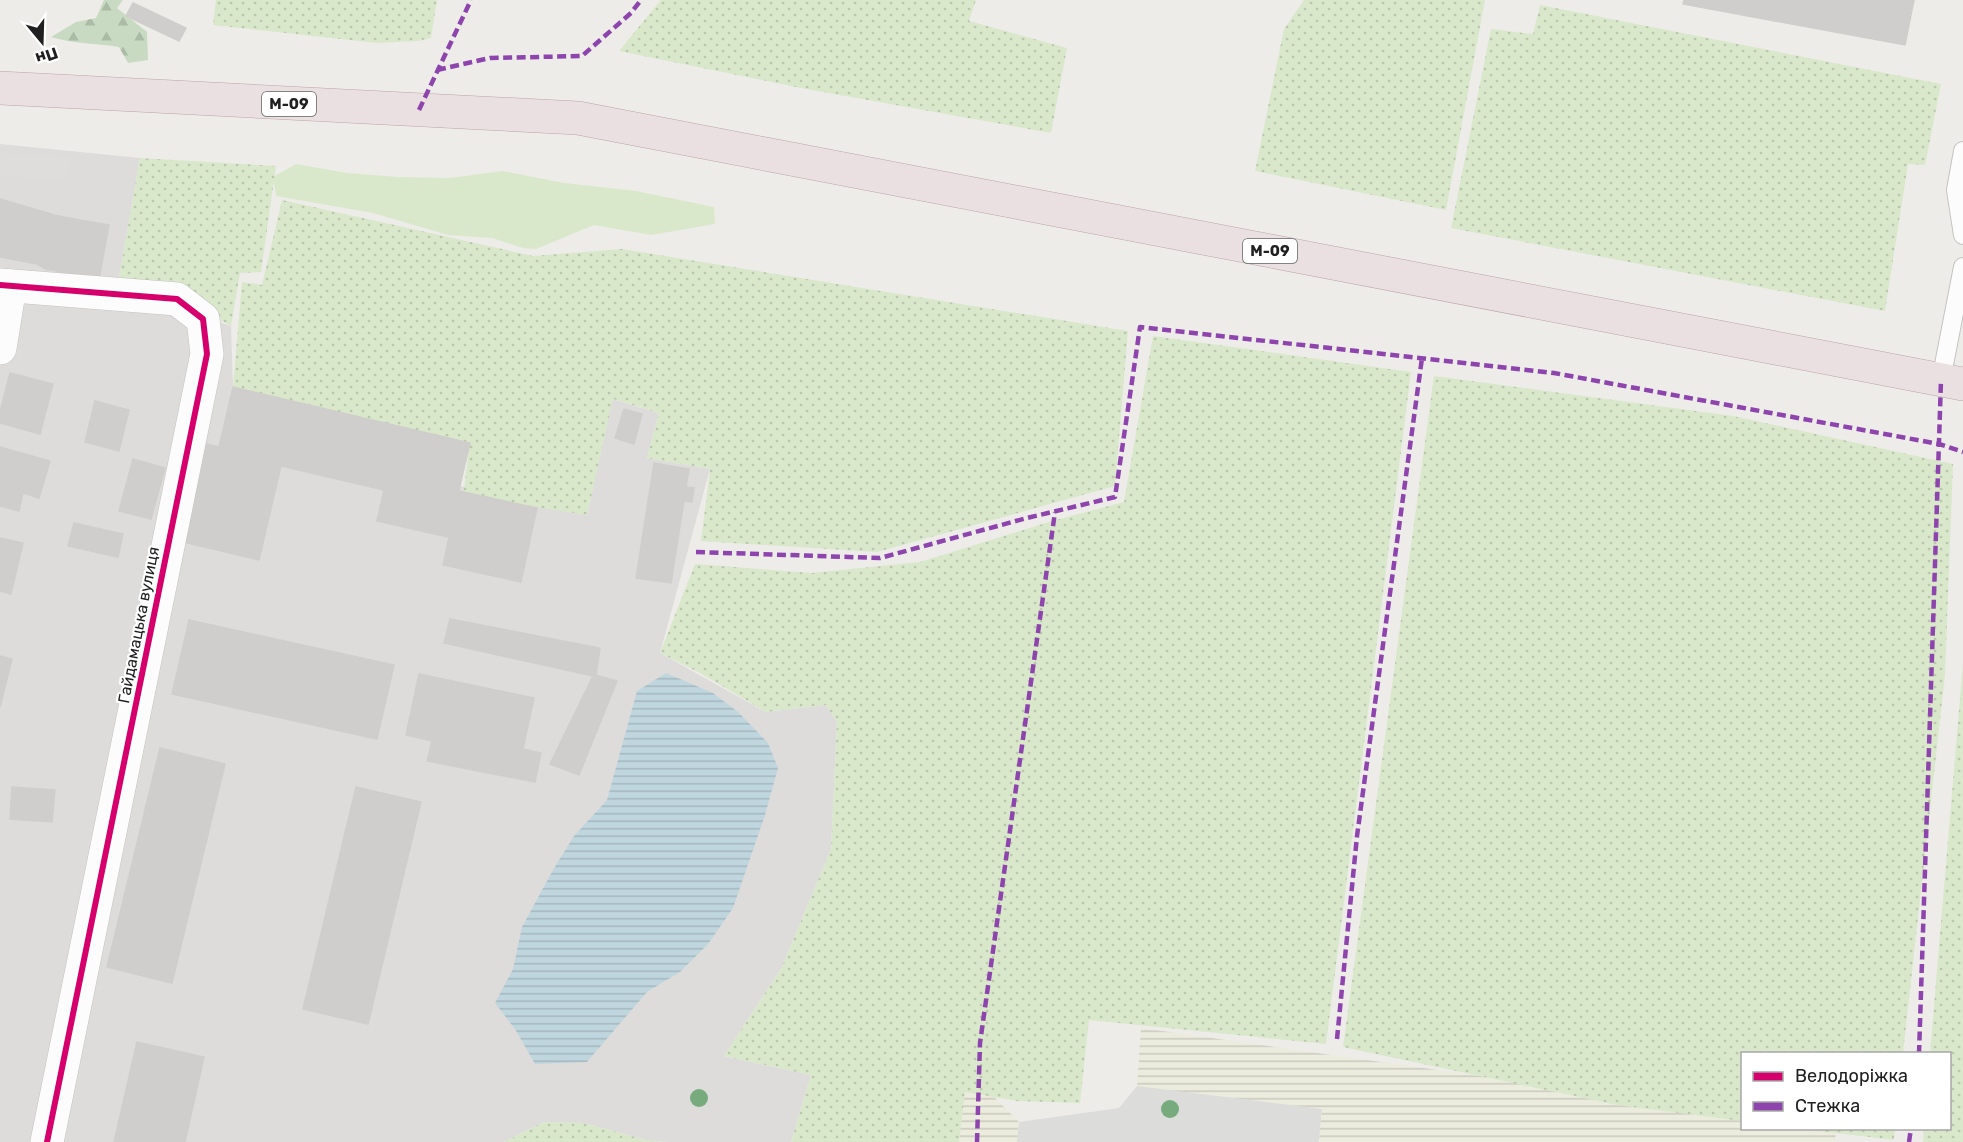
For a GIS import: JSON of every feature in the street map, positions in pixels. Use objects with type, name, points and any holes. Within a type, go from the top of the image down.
[{"type":"highway","name":"М-09","points":[[0,88],[578,118],[1952,382]]},
{"type":"street","points":[[0,348],[5,286]]},
{"type":"street","name":"Гайдамацька вулиця","points":[[5,286],[177,299],[203,319],[207,354],[47,1142]]},
{"type":"lane","points":[[1963,152],[1956,190],[1963,235]]},
{"type":"lane","points":[[1952,382],[1963,267]]},
{"type":"shaded area","points":[[0,144],[140,158],[117,289],[231,326],[233,387],[470,443],[460,486],[587,515],[612,399],[659,413],[647,458],[710,469],[660,653],[766,712],[826,705],[837,722],[831,849],[781,969],[724,1056],[811,1075],[791,1142],[667,1142],[646,1140],[584,1123],[544,1122],[504,1142],[0,1142]]},
{"type":"shaded area","points":[[0,153],[71,156],[65,180],[0,176]]},
{"type":"shaded area","points":[[1141,1028],[1741,1113],[1741,1130],[1836,1130],[1835,1142],[1319,1142],[1322,1109],[1137,1086]]},
{"type":"shaded area","points":[[967,1070],[1019,1122],[1017,1142],[955,1142]]},
{"type":"shaded area","points":[[1137,1086],[1171,1087],[1322,1109],[1319,1142],[1017,1142],[1019,1122],[1119,1108]]},
{"type":"green space","points":[[104,0],[123,0],[117,8],[147,32],[148,60],[128,63],[119,47],[51,37],[76,22],[96,18]]},
{"type":"green space","points":[[216,0],[437,0],[431,38],[377,43],[213,25]]},
{"type":"green space","points":[[661,0],[976,0],[969,21],[1067,48],[1051,133],[801,88],[619,51]]},
{"type":"green space","points":[[1304,0],[1485,0],[1446,210],[1255,171],[1284,29]]},
{"type":"green space","points":[[1540,5],[1941,84],[1925,165],[1908,164],[1885,311],[1451,228],[1491,29],[1533,34]]},
{"type":"green space","points":[[140,158],[276,166],[261,272],[240,273],[231,326],[192,304],[117,289]]},
{"type":"green space","points":[[296,164],[347,173],[399,177],[449,178],[503,171],[564,183],[636,191],[714,207],[715,224],[651,235],[594,225],[536,249],[523,248],[492,238],[448,235],[373,213],[276,196],[273,177]]},
{"type":"green space","points":[[282,200],[533,256],[622,249],[1128,331],[1115,486],[877,552],[701,541],[710,469],[647,458],[659,413],[613,399],[587,515],[463,495],[470,443],[233,387],[242,282],[262,285]]},
{"type":"green space","points":[[1153,336],[1411,372],[1326,1044],[1089,1020],[1080,1103],[1017,1101],[965,1092],[959,1142],[791,1142],[811,1075],[724,1056],[781,969],[831,849],[837,722],[826,705],[766,712],[700,673],[660,653],[695,564],[812,573],[920,562],[1052,521],[1124,502]]},
{"type":"green space","points":[[1434,376],[1733,416],[1953,464],[1945,675],[1903,1052],[1741,1052],[1741,1121],[1617,1105],[1343,1047]]},
{"type":"green space","points":[[1963,663],[1963,1142],[1923,1142],[1924,1130],[1951,1130],[1951,1052],[1930,1052]]},
{"type":"green space","points":[[544,1122],[584,1123],[646,1140],[667,1142],[504,1142]]},
{"type":"green space","points":[[1811,1130],[1895,1130],[1894,1140]]},
{"type":"water","points":[[666,673],[713,693],[738,712],[768,743],[778,768],[765,815],[733,908],[708,944],[680,972],[647,992],[587,1062],[535,1064],[515,1029],[495,1003],[513,969],[522,927],[553,870],[574,836],[607,800],[637,691]]},
{"type":"building","points":[[1684,0],[1914,0],[1905,45],[1683,4]]},
{"type":"building","points":[[133,3],[186,28],[179,41],[126,16]]},
{"type":"building","points":[[0,199],[58,216],[46,269],[37,264],[0,257]]},
{"type":"building","points":[[58,216],[109,225],[99,279],[46,269]]},
{"type":"building","points":[[10,373],[53,384],[40,434],[0,423],[0,412]]},
{"type":"building","points":[[233,387],[470,443],[448,537],[377,521],[384,490],[281,466],[259,560],[183,542],[206,444],[219,447]]},
{"type":"building","points":[[95,401],[129,410],[119,451],[85,442]]},
{"type":"building","points":[[624,409],[642,414],[634,444],[615,438]]},
{"type":"building","points":[[0,447],[50,461],[39,498],[23,493],[19,511],[0,506]]},
{"type":"building","points":[[133,459],[165,468],[151,519],[119,511]]},
{"type":"building","points":[[654,463],[689,469],[686,487],[694,488],[692,502],[684,501],[671,583],[636,578]]},
{"type":"building","points":[[459,491],[537,508],[521,582],[443,565]]},
{"type":"building","points":[[74,523],[123,534],[118,557],[68,546]]},
{"type":"building","points":[[0,538],[23,543],[11,594],[0,591]]},
{"type":"building","points":[[450,619],[600,648],[596,675],[444,643]]},
{"type":"building","points":[[189,620],[394,665],[377,739],[172,694]]},
{"type":"building","points":[[0,656],[12,659],[0,707]]},
{"type":"building","points":[[419,674],[534,698],[523,749],[541,753],[535,782],[427,761],[432,741],[406,735]]},
{"type":"building","points":[[593,676],[617,681],[579,775],[550,764]]},
{"type":"building","points":[[160,748],[225,764],[172,983],[107,967]]},
{"type":"building","points":[[12,787],[55,790],[52,822],[10,819]]},
{"type":"building","points":[[356,787],[421,802],[368,1024],[303,1009]]},
{"type":"building","points":[[137,1042],[204,1057],[185,1142],[114,1142]]},
{"type":"marked path","points":[[419,110],[471,0]]},
{"type":"marked path","points":[[437,70],[490,58],[582,56],[631,13],[641,0]]},
{"type":"marked path","points":[[696,552],[880,558],[1115,497],[1140,327],[1554,373],[1939,444],[1963,452]]},
{"type":"marked path","points":[[1337,1039],[1357,836],[1422,358]]},
{"type":"marked path","points":[[1919,1052],[1941,380]]},
{"type":"marked path","points":[[977,1142],[980,1043],[1055,512]]},
{"type":"marked path","points":[[1909,1142],[1911,1130]]},
{"type":"cycle path","points":[[0,285],[177,299],[203,319],[207,354],[47,1142]]}]
